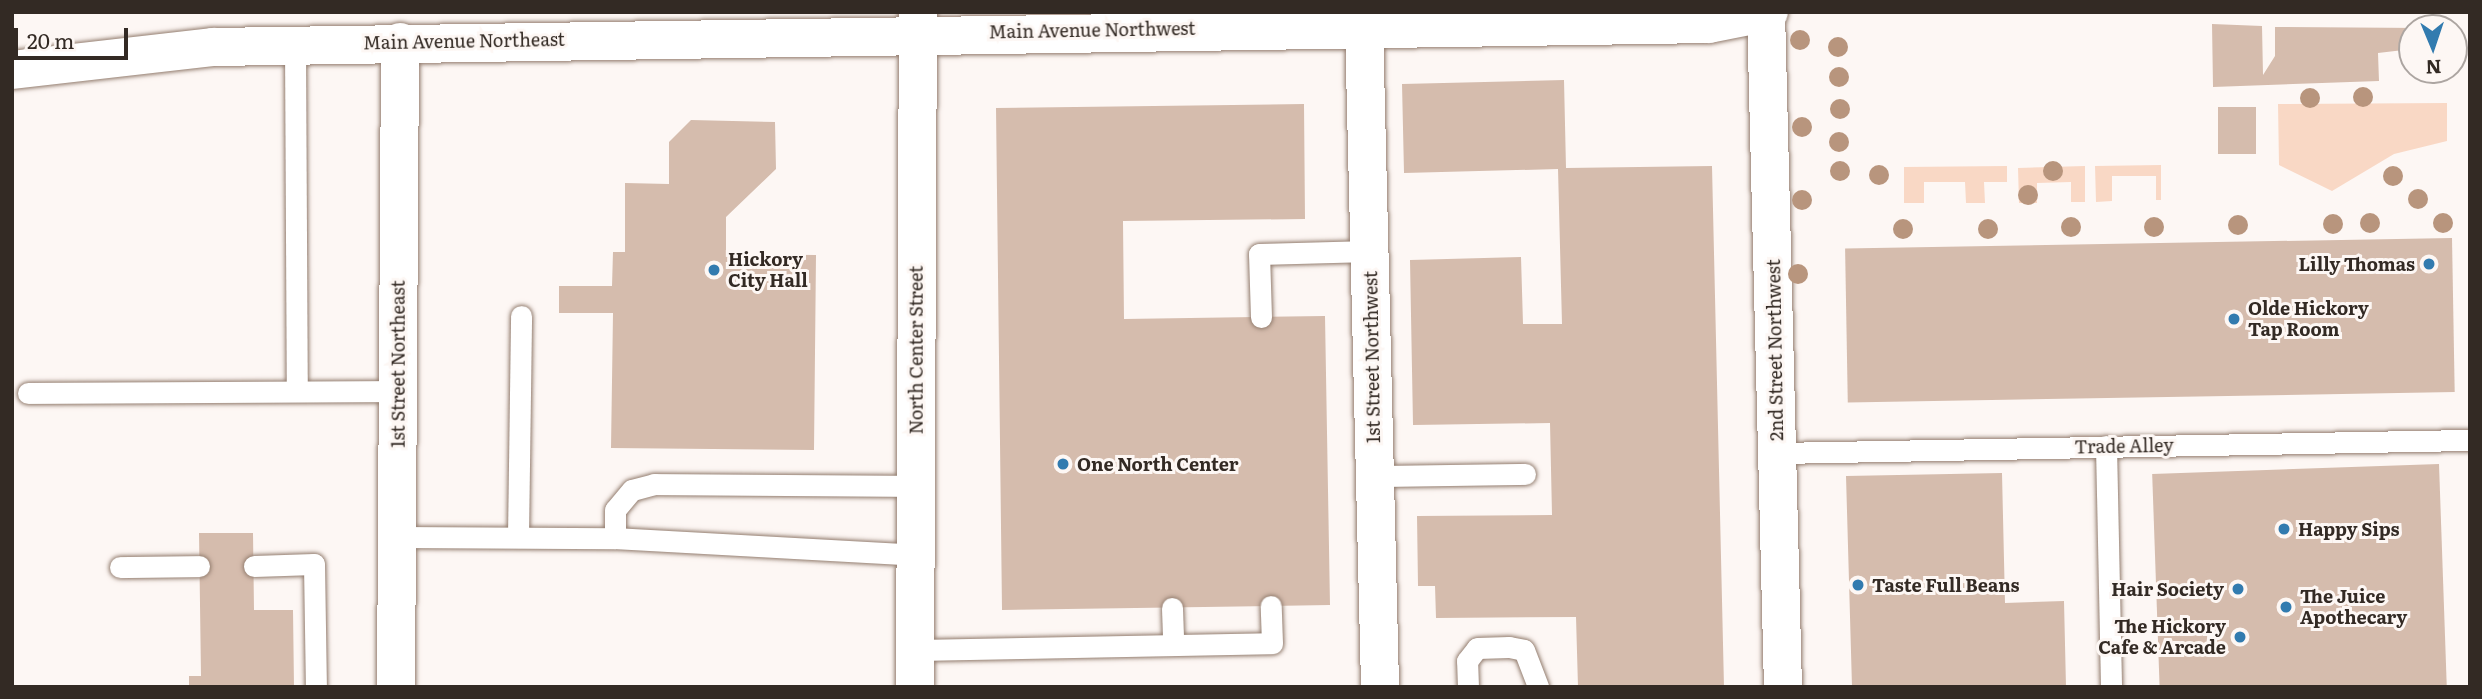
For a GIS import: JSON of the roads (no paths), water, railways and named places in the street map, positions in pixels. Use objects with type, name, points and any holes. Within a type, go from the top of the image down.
[{"type":"street","name":"Main Avenue Northwest","points":[[918,23],[1364,26],[1709,24],[1767,12]]},
{"type":"street","name":"2nd Street Northwest","points":[[1767,12],[1783,687]]},
{"type":"street","name":"Main Avenue Northeast","points":[[12,70],[213,47],[918,23]]},
{"type":"street","name":"North Center Street","points":[[915,668],[918,23]]},
{"type":"street","name":"1st Street Northwest","points":[[1364,26],[1380,687]]},
{"type":"street","name":"1st Street Northeast","points":[[396,687],[400,42]]},
{"type":"lane","points":[[295,45],[297,391]]},
{"type":"lane","points":[[1261,317],[1259,254],[1370,251]]},
{"type":"lane","points":[[518,537],[521,316]]},
{"type":"lane","points":[[28,393],[398,391]]},
{"type":"lane","name":"Trade Alley","points":[[1778,453],[2470,440]]},
{"type":"lane","points":[[2106,446],[2111,687]]},
{"type":"lane","points":[[1375,476],[1525,474]]},
{"type":"lane","points":[[615,538],[615,510],[632,489],[654,484],[915,486]]},
{"type":"lane","points":[[398,537],[615,538],[915,555]]},
{"type":"lane","points":[[254,566],[314,564],[316,687]]},
{"type":"lane","points":[[120,567],[199,566]]},
{"type":"lane","points":[[915,668],[1174,645],[1272,643],[1271,606]]},
{"type":"lane","points":[[1172,608],[1174,645]]},
{"type":"lane","points":[[1468,687],[1467,661],[1477,648],[1524,650],[1538,687]]},
{"type":"place","name":"Lilly Thomas","points":[[2429,264]]},
{"type":"place","name":"Hickory City Hall","points":[[714,270]]},
{"type":"place","name":"Olde Hickory Tap Room","points":[[2234,319]]},
{"type":"place","name":"One North Center","points":[[1063,464]]},
{"type":"place","name":"Happy Sips","points":[[2284,529]]},
{"type":"place","name":"Taste Full Beans","points":[[1858,585]]},
{"type":"place","name":"Hair Society","points":[[2238,589]]},
{"type":"place","name":"The Juice Apothecary","points":[[2286,607]]},
{"type":"place","name":"The Hickory Cafe & Arcade","points":[[2240,637]]}]
